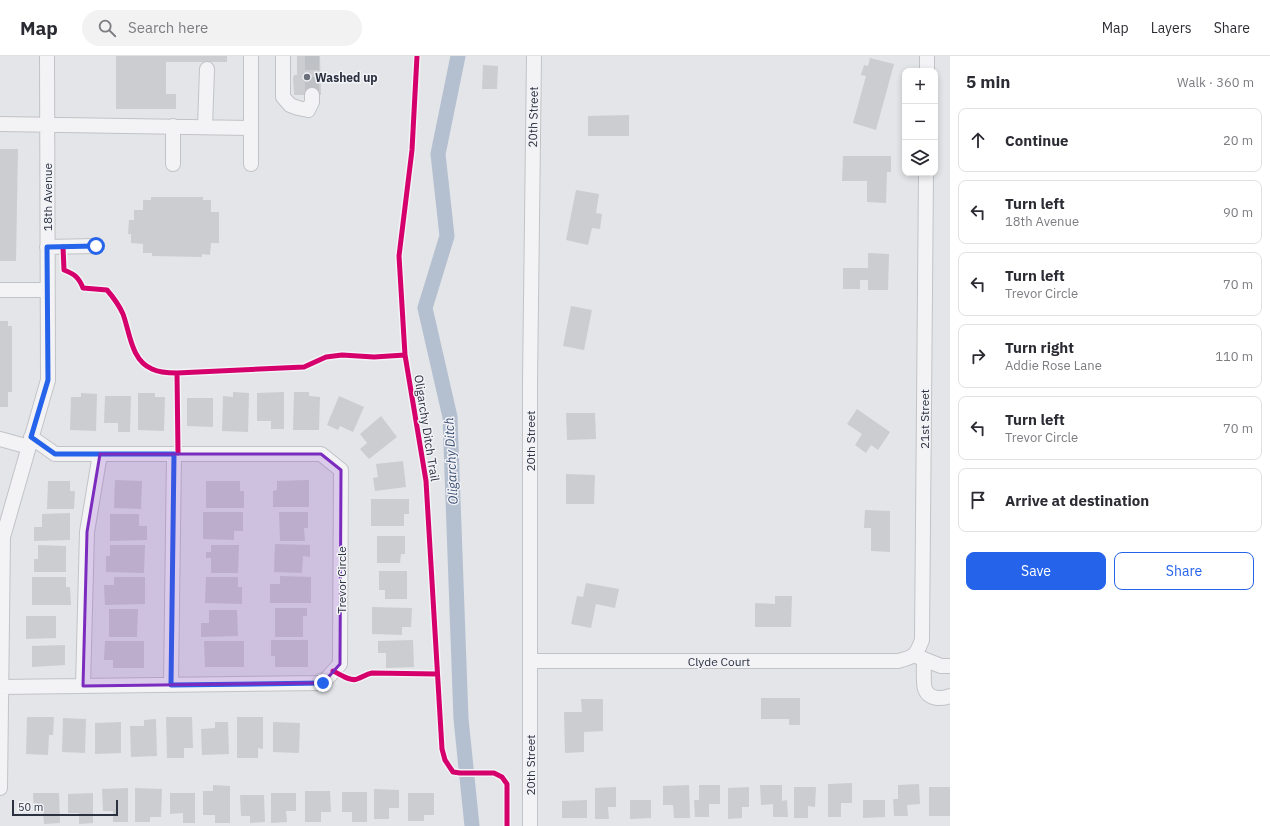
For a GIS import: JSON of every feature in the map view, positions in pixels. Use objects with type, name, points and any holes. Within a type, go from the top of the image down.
[{"type":"street","name":"18th Avenue","points":[[0,788],[3,537],[48,380],[47,56]]},
{"type":"street","points":[[251,56],[251,164]]},
{"type":"street","points":[[283,56],[283,97],[290,105],[308,110],[312,102],[312,95]]},
{"type":"street","name":"20th Street","points":[[530,826],[530,384],[534,56]]},
{"type":"street","points":[[927,56],[927,68]]},
{"type":"street","points":[[205,127],[206,69]]},
{"type":"street","points":[[0,124],[250,128]]},
{"type":"street","points":[[173,126],[173,164]]},
{"type":"street","name":"21st Street","points":[[915,658],[922,640],[926,176]]},
{"type":"street","points":[[47,247],[96,246]]},
{"type":"street","points":[[0,290],[47,290]]},
{"type":"street","name":"Trevor Circle","points":[[0,439],[30,442],[55,454],[322,454],[341,470],[340,664],[323,683],[1,687]]},
{"type":"street","points":[[83,686],[87,532],[100,454]]},
{"type":"street","points":[[171,685],[174,454]]},
{"type":"street","points":[[915,658],[941,666],[950,666]]},
{"type":"street","points":[[915,658],[925,689],[931,696],[942,699],[950,696]]},
{"type":"street","name":"Clyde Court","points":[[530,661],[898,661],[915,658]]},
{"type":"highlighted area","points":[[100,454],[321,454],[341,470],[340,664],[323,683],[83,686],[87,532]]},
{"type":"building","points":[[116,56],[227,56],[227,62],[166,62],[166,94],[176,94],[176,109],[116,109]]},
{"type":"building","name":"Washed up","points":[[297,56],[320,56],[321,95],[294,95],[293,78],[294,75],[297,75]]},
{"type":"building","points":[[870,58],[894,64],[876,130],[853,123],[866,76],[861,75],[864,65],[868,66]]},
{"type":"building","points":[[483,65],[498,66],[497,89],[482,89]]},
{"type":"building","points":[[629,115],[629,136],[588,136],[588,116]]},
{"type":"building","points":[[0,149],[18,149],[16,261],[0,261]]},
{"type":"building","points":[[843,156],[891,156],[891,172],[887,172],[886,203],[867,202],[867,181],[842,181]]},
{"type":"building","points":[[576,190],[599,194],[596,213],[602,214],[600,229],[592,228],[588,245],[566,240]]},
{"type":"building","points":[[151,197],[203,197],[203,200],[211,200],[211,212],[219,212],[219,243],[211,243],[210,255],[202,254],[202,257],[152,256],[152,253],[143,253],[143,244],[131,243],[131,234],[128,234],[129,220],[134,220],[134,210],[143,210],[143,200],[151,200]]},
{"type":"building","points":[[868,253],[889,254],[888,290],[868,290],[868,280],[860,280],[860,289],[843,289],[843,268],[868,268]]},
{"type":"building","points":[[571,306],[592,310],[584,350],[563,346]]},
{"type":"building","points":[[0,321],[8,321],[8,326],[12,326],[12,392],[8,392],[8,407],[0,407]]},
{"type":"building","points":[[233,392],[249,393],[248,432],[222,431],[223,396],[233,397]]},
{"type":"building","points":[[284,392],[284,429],[271,429],[271,421],[257,421],[257,393]]},
{"type":"building","points":[[294,392],[309,392],[309,396],[320,397],[319,430],[293,430]]},
{"type":"building","points":[[81,393],[97,394],[96,431],[70,430],[71,397],[81,397]]},
{"type":"building","points":[[138,393],[155,393],[155,397],[165,397],[164,431],[138,430]]},
{"type":"building","points":[[105,396],[131,396],[130,432],[118,432],[118,423],[104,423]]},
{"type":"building","points":[[339,396],[364,407],[353,432],[340,426],[338,430],[327,425]]},
{"type":"building","points":[[187,398],[213,398],[213,427],[187,426]]},
{"type":"building","points":[[857,409],[890,432],[878,450],[871,445],[866,453],[855,445],[862,434],[847,424]]},
{"type":"building","points":[[566,413],[595,413],[596,439],[567,440]]},
{"type":"building","points":[[381,416],[397,437],[369,459],[360,449],[367,443],[360,434]]},
{"type":"building","points":[[403,461],[406,487],[375,491],[373,478],[378,477],[376,464]]},
{"type":"building","points":[[566,474],[595,475],[594,504],[566,504]]},
{"type":"building","points":[[115,480],[142,481],[141,509],[114,508]]},
{"type":"building","points":[[309,480],[309,507],[273,507],[273,491],[277,490],[277,481]]},
{"type":"building","points":[[48,481],[70,481],[70,491],[75,491],[74,509],[47,509]]},
{"type":"building","points":[[206,481],[240,481],[240,491],[244,491],[244,508],[206,508]]},
{"type":"building","points":[[371,499],[409,499],[409,514],[404,514],[404,526],[371,526]]},
{"type":"building","points":[[865,510],[890,511],[890,552],[871,551],[871,528],[864,528]]},
{"type":"building","points":[[203,512],[243,512],[243,531],[234,531],[234,540],[203,539]]},
{"type":"building","points":[[279,512],[308,512],[308,528],[304,528],[305,541],[280,541]]},
{"type":"building","points":[[70,513],[70,540],[34,541],[34,527],[42,527],[42,514]]},
{"type":"building","points":[[110,514],[139,514],[139,526],[147,526],[147,540],[110,541]]},
{"type":"building","points":[[377,536],[405,536],[405,554],[401,554],[400,563],[377,563]]},
{"type":"building","points":[[275,544],[310,545],[310,557],[303,556],[302,573],[274,572]]},
{"type":"building","points":[[38,545],[66,546],[66,572],[34,572],[34,559],[38,559]]},
{"type":"building","points":[[110,545],[145,545],[144,573],[106,572],[106,556],[110,556]]},
{"type":"building","points":[[211,545],[239,545],[238,573],[211,573],[211,558],[206,558],[206,552],[211,552]]},
{"type":"building","points":[[379,571],[407,571],[407,599],[385,599],[385,590],[379,590]]},
{"type":"building","points":[[280,576],[311,577],[311,603],[270,603],[270,584],[280,584]]},
{"type":"building","points":[[32,577],[66,577],[66,587],[70,587],[71,605],[32,605]]},
{"type":"building","points":[[114,577],[145,577],[145,604],[105,605],[104,585],[114,585]]},
{"type":"building","points":[[206,577],[238,577],[238,587],[242,587],[242,604],[205,603]]},
{"type":"building","points":[[586,583],[619,589],[615,608],[596,604],[591,628],[571,624],[577,596],[583,597]]},
{"type":"building","points":[[775,596],[792,596],[791,627],[755,627],[755,603],[775,604]]},
{"type":"building","points":[[372,607],[412,608],[411,627],[402,627],[402,635],[372,634]]},
{"type":"building","points":[[275,608],[307,608],[307,616],[303,616],[303,637],[275,637]]},
{"type":"building","points":[[109,609],[138,609],[137,637],[109,637]]},
{"type":"building","points":[[209,610],[237,610],[238,636],[201,637],[201,623],[209,623]]},
{"type":"building","points":[[26,616],[56,616],[56,638],[26,639]]},
{"type":"building","points":[[271,640],[308,640],[308,667],[275,667],[275,656],[271,656]]},
{"type":"building","points":[[413,640],[414,667],[386,668],[386,653],[378,653],[378,641]]},
{"type":"building","points":[[105,641],[144,641],[144,668],[113,668],[113,660],[104,660]]},
{"type":"building","points":[[204,641],[244,641],[244,667],[205,667]]},
{"type":"building","points":[[65,645],[65,665],[32,667],[32,646]]},
{"type":"building","points":[[761,698],[800,698],[800,725],[789,725],[789,719],[761,719]]},
{"type":"building","points":[[581,699],[603,699],[603,731],[584,732],[584,752],[565,753],[564,712],[582,712]]},
{"type":"building","points":[[27,717],[54,717],[53,735],[49,735],[48,755],[26,754]]},
{"type":"building","points":[[166,717],[192,717],[193,748],[184,748],[184,758],[167,758]]},
{"type":"building","points":[[237,717],[263,717],[263,749],[258,748],[258,758],[237,758]]},
{"type":"building","points":[[63,718],[86,719],[85,753],[62,752]]},
{"type":"building","points":[[156,719],[157,756],[131,757],[130,726],[144,726],[144,720]]},
{"type":"building","points":[[121,722],[121,753],[95,754],[95,723]]},
{"type":"building","points":[[215,722],[228,722],[229,754],[202,755],[201,729],[215,728]]},
{"type":"building","points":[[273,722],[300,723],[299,753],[273,752]]},
{"type":"building","points":[[852,783],[852,803],[841,803],[841,817],[828,817],[828,784]]},
{"type":"building","points":[[919,784],[920,804],[907,805],[908,816],[894,816],[893,799],[898,799],[898,785]]},
{"type":"building","points":[[213,785],[230,786],[230,823],[215,823],[215,815],[203,815],[203,791],[213,791]]},
{"type":"building","points":[[689,785],[690,818],[674,818],[673,805],[663,805],[663,786]]},
{"type":"building","points":[[699,785],[720,785],[720,804],[709,804],[709,817],[695,817],[694,800],[699,800]]},
{"type":"building","points":[[760,785],[782,785],[782,801],[787,800],[788,817],[773,817],[773,804],[761,805]]},
{"type":"building","points":[[616,787],[616,807],[608,807],[609,819],[595,819],[595,788]]},
{"type":"building","points":[[749,787],[749,807],[742,807],[742,818],[728,819],[728,788]]},
{"type":"building","points":[[794,787],[816,787],[815,807],[808,806],[808,818],[794,818]]},
{"type":"building","points":[[929,787],[950,787],[950,816],[929,816]]},
{"type":"building","points":[[128,788],[128,822],[113,822],[113,811],[103,811],[102,789]]},
{"type":"building","points":[[135,788],[162,789],[161,817],[150,817],[150,822],[135,822]]},
{"type":"building","points":[[374,789],[399,790],[399,808],[389,808],[389,819],[374,819]]},
{"type":"building","points":[[305,791],[330,791],[331,812],[321,812],[321,822],[305,822]]},
{"type":"building","points":[[342,792],[367,792],[367,822],[352,822],[352,812],[342,812]]},
{"type":"building","points":[[33,793],[59,793],[60,823],[44,824],[43,813],[34,813]]},
{"type":"building","points":[[93,793],[93,823],[79,824],[79,813],[68,813],[68,794]]},
{"type":"building","points":[[170,793],[195,793],[195,823],[183,823],[183,813],[170,814]]},
{"type":"building","points":[[271,793],[296,793],[296,811],[286,811],[287,822],[271,823]]},
{"type":"building","points":[[408,793],[434,793],[434,815],[424,815],[424,821],[408,821]]},
{"type":"building","points":[[240,795],[264,795],[265,822],[250,823],[250,816],[241,816]]},
{"type":"building","points":[[587,800],[587,818],[562,818],[562,801]]},
{"type":"building","points":[[630,800],[651,800],[651,818],[630,819]]},
{"type":"building","points":[[863,800],[885,800],[885,817],[863,818]]},
{"type":"waterway","name":"Oligarchy Ditch","points":[[458,56],[438,154],[447,236],[425,308],[450,417],[461,719],[472,826]]},
{"type":"tunnel","points":[[312,56],[312,95]]},
{"type":"cycle path","name":"Oligarchy Ditch Trail","points":[[417,56],[412,150],[399,256],[405,355],[426,481],[442,749],[445,760],[453,772],[494,773],[502,777],[507,784],[507,826]]},
{"type":"cycle path","points":[[63,247],[64,270],[76,277],[83,288],[107,290],[120,307],[135,353],[145,365],[158,371],[177,373],[304,367],[326,357],[342,355],[374,357],[405,355]]},
{"type":"cycle path","points":[[177,373],[178,453]]},
{"type":"cycle path","points":[[333,671],[348,679],[354,680],[372,673],[437,674]]},
{"type":"place","name":"Washed up","points":[[307,77]]},
{"type":"route","points":[[96,246],[47,247],[48,380],[31,437],[55,454],[174,454],[171,685],[323,683]]}]
